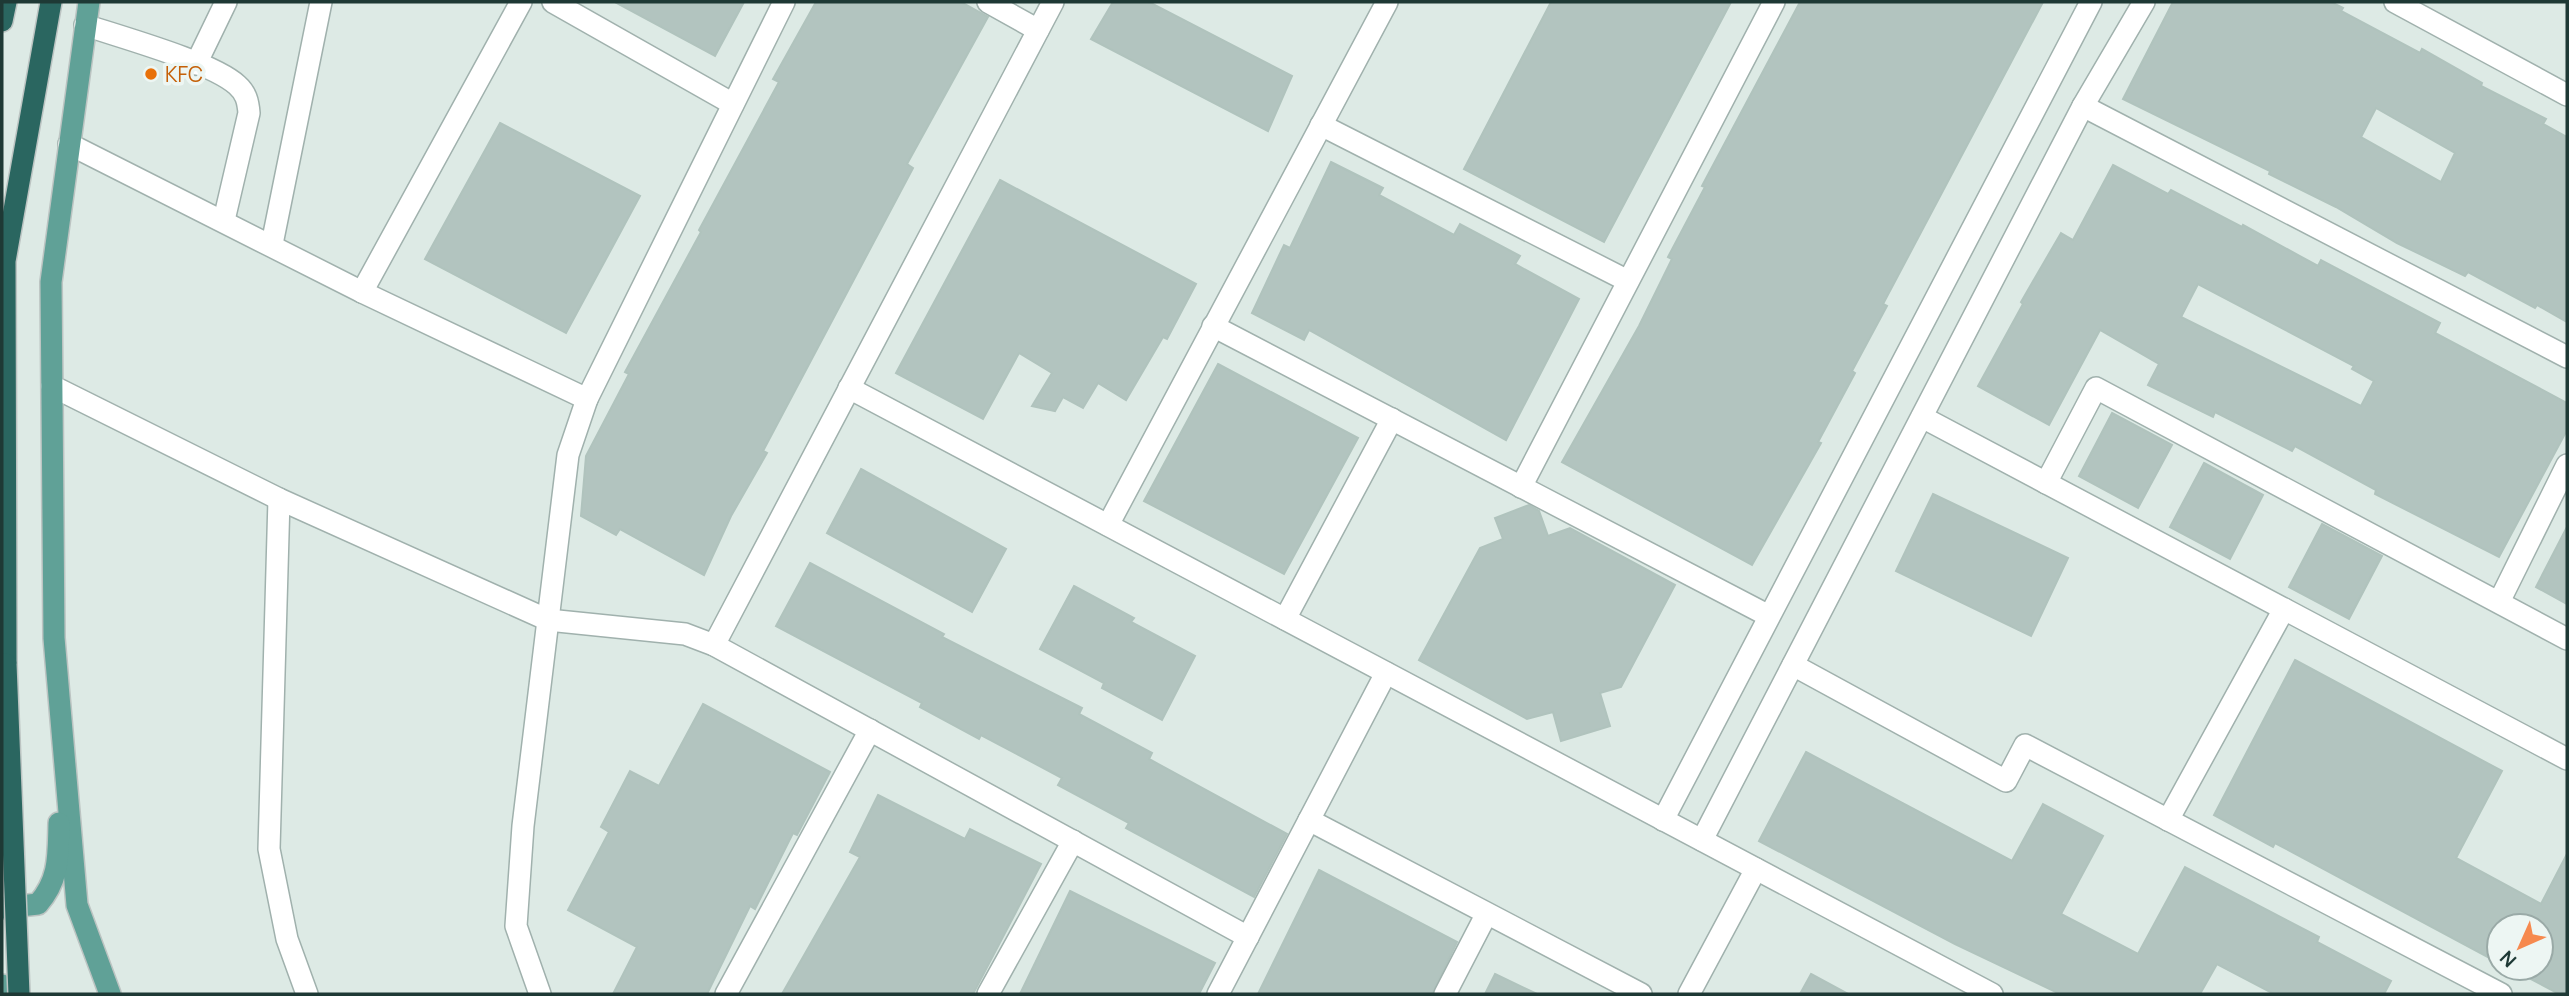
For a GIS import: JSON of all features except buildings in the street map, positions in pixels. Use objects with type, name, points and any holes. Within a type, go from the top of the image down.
[{"type":"highway","points":[[2,21],[6,2]]},
{"type":"highway","points":[[17,994],[6,664],[3,396],[5,261],[51,2]]},
{"type":"main road","points":[[89,2],[51,282],[54,638],[63,718],[77,905],[110,994]]},
{"type":"main road","points":[[2,908],[38,904],[52,889],[58,860],[63,718]]},
{"type":"main road","points":[[2,985],[17,994]]},
{"type":"street","points":[[196,64],[226,2]]},
{"type":"street","points":[[272,244],[321,2]]},
{"type":"street","points":[[362,292],[521,2]]},
{"type":"street","points":[[553,2],[733,103]]},
{"type":"street","points":[[540,994],[516,926],[523,826],[568,455],[587,399],[784,2]]},
{"type":"street","points":[[988,2],[1038,30]]},
{"type":"street","points":[[714,645],[1053,2]]},
{"type":"street","points":[[1108,525],[1387,2]]},
{"type":"street","points":[[1521,486],[1774,2]]},
{"type":"street","points":[[1663,820],[2091,2]]},
{"type":"street","points":[[1702,840],[2082,106],[2144,2]]},
{"type":"street","points":[[2395,2],[2567,94]]},
{"type":"street","points":[[85,25],[196,64],[236,84],[248,98],[249,113],[224,220]]},
{"type":"street","points":[[2082,106],[2567,358]]},
{"type":"street","points":[[1321,125],[1628,281]]},
{"type":"street","points":[[69,144],[272,244],[362,292],[587,399]]},
{"type":"street","points":[[1213,326],[1769,616]]},
{"type":"street","points":[[52,386],[279,499],[548,620],[685,634],[714,645],[1248,937]]},
{"type":"street","points":[[849,388],[1992,994]]},
{"type":"street","points":[[2046,483],[2096,388],[2567,639]]},
{"type":"street","points":[[1922,417],[2567,759]]},
{"type":"street","points":[[1285,619],[1392,419]]},
{"type":"street","points":[[2499,602],[2567,466]]},
{"type":"street","points":[[279,499],[269,849],[287,939],[307,994]]},
{"type":"street","points":[[2168,820],[2284,609]]},
{"type":"street","points":[[1793,665],[2006,781],[2025,746],[2501,994]]},
{"type":"street","points":[[1218,994],[1386,673]]},
{"type":"street","points":[[726,994],[870,730]]},
{"type":"street","points":[[1309,820],[1641,994]]},
{"type":"street","points":[[988,994],[1073,841]]},
{"type":"street","points":[[1689,994],[1756,869]]},
{"type":"street","points":[[1445,994],[1486,915]]},
{"type":"place","name":"KFC","points":[[151,74]]}]
